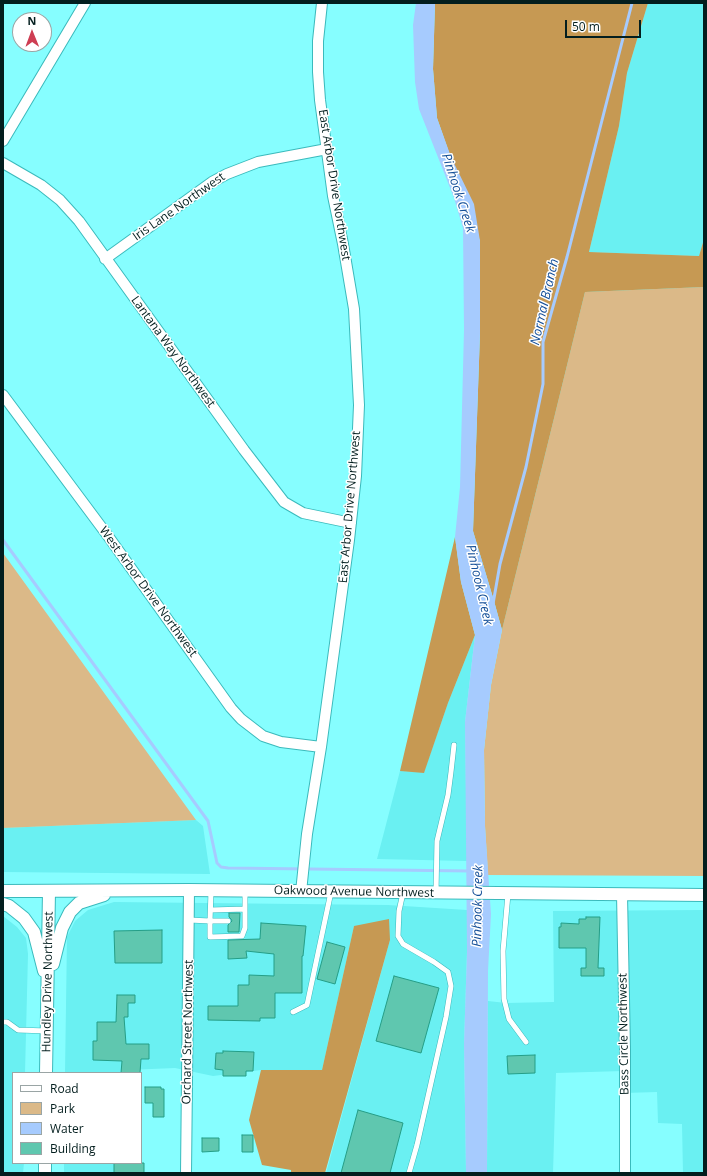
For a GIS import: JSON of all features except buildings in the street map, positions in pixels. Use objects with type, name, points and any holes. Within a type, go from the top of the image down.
[{"type":"street","points":[[3,142],[85,3]]},
{"type":"street","name":"East Arbor Drive Northwest","points":[[301,892],[303,864],[321,748],[356,476],[359,405],[354,309],[333,196],[320,100],[318,41],[322,3]]},
{"type":"street","name":"Iris Lane Northwest","points":[[105,259],[212,182],[227,174],[258,162],[327,149]]},
{"type":"street","name":"Lantana Way Northwest","points":[[3,162],[41,185],[60,200],[79,222],[244,450],[284,502],[303,513],[350,523]]},
{"type":"street","name":"West Arbor Drive Northwest","points":[[3,395],[108,536],[240,719],[264,736],[281,742],[321,748]]},
{"type":"street","name":"Oakwood Avenue Northwest","points":[[3,891],[189,890],[704,895]]},
{"type":"street","name":"Orchard Street Northwest","points":[[186,1173],[189,890]]},
{"type":"street","name":"Hundley Drive Northwest","points":[[46,1072],[49,891]]},
{"type":"street","points":[[48,984],[62,928],[70,912],[79,903],[122,891]]},
{"type":"street","name":"Bass Circle Northwest","points":[[622,894],[625,1050],[625,1173]]},
{"type":"street","points":[[3,904],[9,906],[24,918],[34,932],[48,984]]},
{"type":"lane","points":[[436,893],[437,840],[452,772],[454,745]]},
{"type":"lane","points":[[211,891],[210,937],[242,936],[245,928],[242,921],[245,909],[245,891]]},
{"type":"lane","points":[[293,1012],[307,1005],[331,892]]},
{"type":"lane","points":[[403,893],[398,936],[403,944],[448,972],[451,986],[444,1025],[417,1145],[409,1173]]},
{"type":"lane","points":[[508,894],[503,951],[504,999],[508,1019],[526,1042]]},
{"type":"lane","points":[[211,910],[245,909]]},
{"type":"lane","points":[[189,920],[228,921]]},
{"type":"lane","points":[[3,1022],[7,1022],[18,1030],[47,1031]]},
{"type":"shaded area","points":[[435,3],[648,3],[627,73],[619,126],[589,252],[699,256],[704,239],[704,287],[585,292],[502,630],[473,531],[480,333],[480,241],[437,118],[433,69]]},
{"type":"shaded area","points":[[648,3],[704,3],[704,239],[699,256],[589,252],[619,126],[627,73]]},
{"type":"shaded area","points":[[455,537],[461,582],[475,635],[448,703],[424,773],[400,771]]},
{"type":"shaded area","points":[[475,635],[465,722],[467,861],[377,859],[400,771],[424,772],[448,703]]},
{"type":"shaded area","points":[[196,820],[203,826],[210,874],[3,872],[3,828]]},
{"type":"shaded area","points":[[114,902],[388,905],[467,910],[464,1044],[466,1173],[326,1173],[390,940],[354,926],[322,1070],[261,1070],[213,1076],[175,1068],[127,1070],[126,1072],[65,1072],[67,937],[75,921],[88,910]]},
{"type":"shaded area","points":[[704,910],[704,1173],[683,1173],[682,1124],[658,1123],[657,1092],[624,1093],[623,1071],[556,1073],[553,1173],[487,1173],[488,1001],[506,1003],[554,1002],[553,911]]},
{"type":"shaded area","points":[[3,916],[17,927],[26,938],[28,954],[25,1072],[12,1072],[12,1164],[24,1164],[23,1173],[3,1173]]},
{"type":"shaded area","points":[[389,919],[390,940],[325,1173],[291,1173],[291,1170],[262,1165],[249,1120],[261,1070],[322,1070],[354,926]]},
{"type":"shaded area","points":[[64,1164],[124,1164],[124,1173],[64,1173]]},
{"type":"green space","points":[[704,287],[704,876],[488,875],[485,826],[484,750],[491,685],[502,630],[585,292]]},
{"type":"green space","points":[[3,553],[196,820],[3,828]]},
{"type":"water","name":"Pinhook Creek","points":[[416,3],[435,3],[433,69],[437,118],[451,157],[474,204],[480,241],[480,333],[473,531],[502,630],[491,685],[484,750],[485,826],[491,914],[488,971],[487,1173],[466,1173],[464,1044],[467,952],[465,722],[475,635],[461,582],[455,537],[460,487],[464,330],[463,228],[454,198],[419,109],[415,82],[413,25]]},
{"type":"waterway","name":"Normal Branch","points":[[493,604],[500,564],[526,467],[543,384],[543,342],[567,257],[632,3]]},
{"type":"waterway","name":"Pinhook Creek","points":[[3,540],[208,821],[217,863],[221,867],[471,871]]}]
